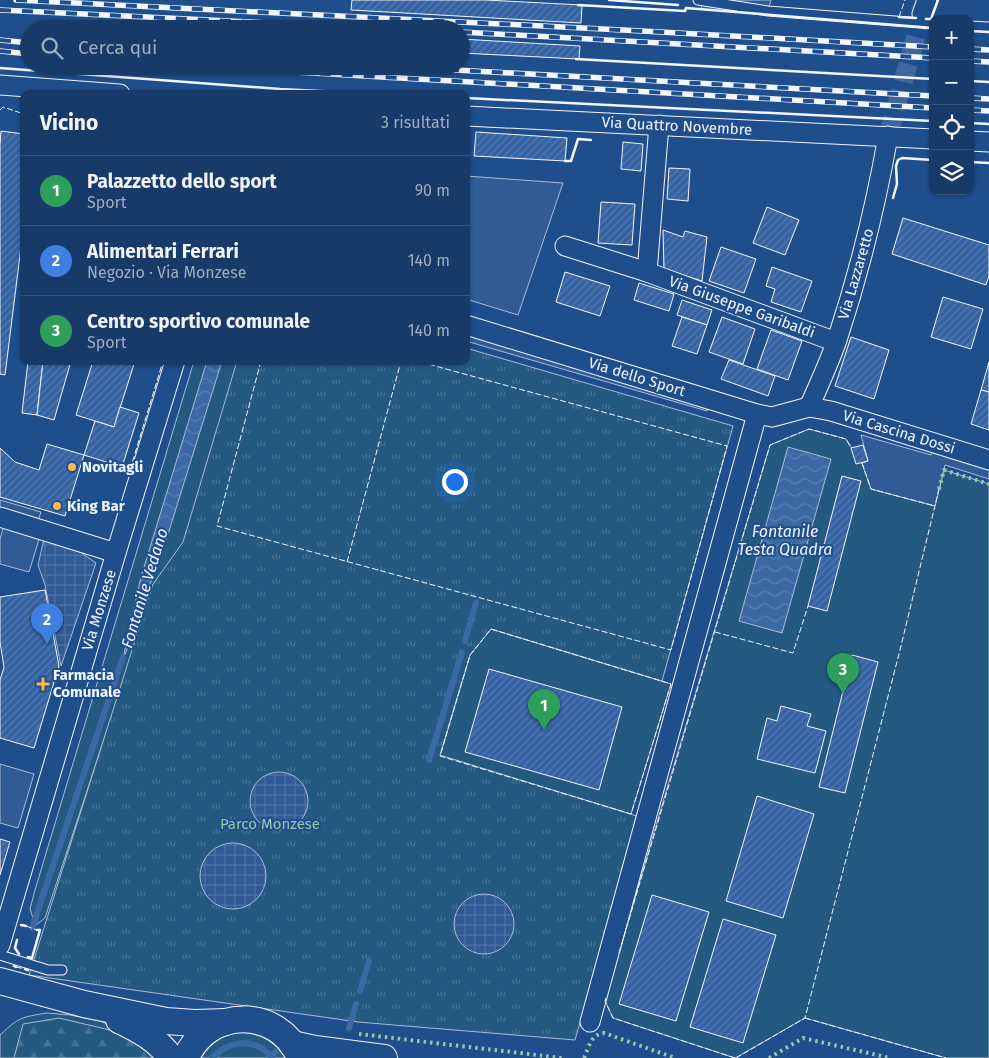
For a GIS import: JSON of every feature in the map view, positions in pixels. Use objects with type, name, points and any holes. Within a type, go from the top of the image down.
[{"type":"street","points":[[0,85],[67,90]]},
{"type":"street","name":"Via Quattro Novembre","points":[[470,116],[929,139]]},
{"type":"street","points":[[647,272],[659,125]]},
{"type":"street","name":"Via Lazzaretto","points":[[809,407],[836,342],[860,265],[881,179],[888,136]]},
{"type":"street","points":[[974,141],[989,142]]},
{"type":"street","name":"Via Giuseppe Garibaldi","points":[[565,246],[647,272],[836,342]]},
{"type":"street","name":"Via dello Sport","points":[[470,326],[757,414],[772,416],[809,407]]},
{"type":"street","name":"Via Monzese","points":[[0,945],[174,365]]},
{"type":"street","name":"Via Cascina Dossi","points":[[809,407],[831,411],[989,460]]},
{"type":"street","points":[[590,1022],[757,414]]},
{"type":"street","points":[[0,517],[116,553]]},
{"type":"street","points":[[0,982],[84,1004],[178,1023],[195,1024],[247,1019],[264,1023],[280,1031],[296,1051],[315,1049],[384,1058]]},
{"type":"street","points":[[84,1004],[150,1036],[164,1048],[171,1058]]},
{"type":"street","points":[[186,1058],[192,1046],[202,1035],[213,1027],[226,1022]]},
{"type":"lane","points":[[698,0],[768,11],[927,13]]},
{"type":"lane","points":[[974,26],[989,28]]},
{"type":"lane","points":[[0,955],[48,970],[62,970]]},
{"type":"green space","name":"Parco Monzese","points":[[470,349],[733,426],[662,681],[491,629],[470,655],[440,755],[640,817],[575,1040],[358,1022],[29,975],[153,584],[183,542],[236,365],[470,365]]},
{"type":"green space","points":[[193,365],[242,365],[182,562],[145,615],[45,918],[32,928],[34,921],[30,909]]},
{"type":"green space","points":[[809,429],[846,439],[862,463],[871,489],[935,506],[944,470],[989,484],[989,1058],[946,1058],[805,1018],[735,1058],[613,1018],[605,1001],[770,445]]},
{"type":"green space","points":[[491,629],[671,684],[631,814],[440,756],[470,655]]},
{"type":"green space","points":[[47,1013],[100,1021],[139,1037],[164,1058],[0,1058],[0,1035],[21,1019]]},
{"type":"green space","points":[[59,1018],[114,1031],[155,1053],[157,1058],[14,1058],[23,1024]]},
{"type":"green space","points":[[238,1032],[253,1034],[271,1042],[285,1058],[201,1058],[208,1048],[217,1041]]},
{"type":"shaded area","points":[[703,0],[771,0],[767,15],[701,9]]},
{"type":"shaded area","points":[[470,176],[563,183],[518,315],[470,300]]},
{"type":"shaded area","points":[[470,326],[710,399],[707,411],[470,342]]},
{"type":"shaded area","points":[[861,435],[931,455],[933,449],[989,466],[989,479],[945,465],[935,506],[871,489],[862,463],[868,461]]},
{"type":"shaded area","points":[[0,500],[41,512],[38,521],[0,509]]},
{"type":"shaded area","points":[[4,525],[40,536],[29,572],[0,564],[0,539]]},
{"type":"shaded area","points":[[44,539],[80,552],[96,563],[61,666],[45,585],[38,565]]},
{"type":"shaded area","points":[[0,764],[34,774],[18,828],[0,823]]},
{"type":"shaded area","points":[[279,772],[290,774],[300,780],[306,790],[308,801],[306,812],[300,822],[290,828],[279,830],[268,828],[258,822],[252,812],[250,801],[252,790],[258,780],[268,774]]},
{"type":"shaded area","points":[[233,843],[246,846],[256,853],[263,863],[266,876],[263,889],[256,899],[246,906],[233,909],[220,906],[210,899],[203,889],[200,876],[203,863],[210,853],[220,846]]},
{"type":"shaded area","points":[[484,894],[500,899],[505,903],[509,908],[514,924],[509,940],[505,945],[500,949],[484,954],[468,949],[463,945],[459,940],[454,924],[459,908],[463,903],[468,899]]},
{"type":"water","name":"Fontanile Vedano","points":[[206,365],[221,365],[169,531],[122,663],[141,577]]},
{"type":"water","name":"Fontanile Testa Quadra","points":[[788,447],[831,459],[782,633],[739,621]]},
{"type":"building","points":[[352,0],[486,0],[582,5],[581,23],[351,10]]},
{"type":"building","points":[[470,40],[580,46],[579,59],[470,53]]},
{"type":"building","points":[[1,131],[20,133],[20,255],[5,375],[0,374]]},
{"type":"building","points":[[476,132],[567,138],[565,161],[474,156]]},
{"type":"building","points":[[623,142],[643,144],[641,171],[621,169]]},
{"type":"building","points":[[669,168],[690,169],[688,201],[667,199]]},
{"type":"building","points":[[601,202],[635,204],[632,245],[598,243]]},
{"type":"building","points":[[767,207],[799,220],[785,255],[753,243]]},
{"type":"building","points":[[903,218],[989,245],[989,276],[986,285],[892,254]]},
{"type":"building","points":[[663,230],[683,237],[685,231],[707,237],[702,281],[664,269]]},
{"type":"building","points":[[721,247],[756,259],[744,293],[709,281]]},
{"type":"building","points":[[772,267],[812,281],[801,312],[771,302],[775,289],[766,286]]},
{"type":"building","points":[[565,272],[610,286],[600,316],[556,302]]},
{"type":"building","points":[[639,283],[674,294],[669,311],[634,300]]},
{"type":"building","points":[[943,297],[983,309],[971,349],[931,337]]},
{"type":"building","points":[[682,300],[712,310],[707,325],[677,315]]},
{"type":"building","points":[[682,317],[707,325],[697,354],[672,346]]},
{"type":"building","points":[[722,317],[755,329],[743,364],[709,352]]},
{"type":"building","points":[[771,330],[802,341],[788,380],[757,369]]},
{"type":"building","points":[[851,337],[889,350],[874,399],[835,386]]},
{"type":"building","points":[[729,360],[775,376],[768,396],[721,379]]},
{"type":"building","points":[[989,362],[989,392],[981,390]]},
{"type":"building","points":[[28,365],[43,365],[37,415],[22,413]]},
{"type":"building","points":[[43,365],[70,365],[54,420],[37,415]]},
{"type":"building","points":[[92,365],[134,365],[114,427],[76,415]]},
{"type":"building","points":[[981,390],[989,392],[989,430],[971,424]]},
{"type":"building","points":[[120,407],[139,413],[122,467],[84,455],[95,421],[114,427]]},
{"type":"building","points":[[47,444],[84,455],[65,516],[0,497],[0,448],[15,462],[39,470]]},
{"type":"building","points":[[863,445],[868,461],[856,464],[851,448]]},
{"type":"building","points":[[842,476],[861,481],[827,611],[808,606]]},
{"type":"building","points":[[45,590],[59,666],[34,748],[0,738],[0,680],[4,667],[0,642],[0,597]]},
{"type":"building","points":[[852,655],[878,662],[845,793],[819,787]]},
{"type":"building","points":[[489,669],[622,707],[599,790],[465,752]]},
{"type":"building","points":[[781,706],[811,714],[807,726],[826,731],[815,773],[757,759],[767,718],[777,721]]},
{"type":"building","points":[[757,796],[814,814],[783,918],[726,901]]},
{"type":"building","points":[[0,839],[10,842],[0,875]]},
{"type":"building","points":[[652,895],[709,912],[676,1021],[619,1004]]},
{"type":"building","points":[[723,919],[776,935],[743,1043],[690,1027]]},
{"type":"waterway","points":[[465,641],[476,603]]},
{"type":"waterway","points":[[429,760],[462,652]]},
{"type":"waterway","name":"Fontanile Vedano","points":[[32,928],[123,657]]},
{"type":"waterway","points":[[360,991],[369,961]]},
{"type":"waterway","points":[[349,1028],[356,1004]]},
{"type":"waterway","points":[[213,1058],[227,1047],[243,1043],[259,1047],[272,1058]]},
{"type":"waterway","points":[[271,1056],[279,1049]]},
{"type":"tunnel","points":[[888,136],[922,14]]},
{"type":"railway","points":[[16,0],[420,20]]},
{"type":"railway","points":[[0,10],[208,20]]},
{"type":"railway","points":[[470,22],[929,47]]},
{"type":"railway","points":[[470,32],[929,58]]},
{"type":"railway","points":[[0,40],[20,42]]},
{"type":"railway","points":[[974,49],[989,50]]},
{"type":"railway","points":[[0,51],[20,53]]},
{"type":"railway","points":[[974,61],[989,62]]},
{"type":"railway","points":[[470,71],[929,96]]},
{"type":"railway","points":[[348,75],[929,108]]},
{"type":"railway","points":[[974,98],[989,99]]},
{"type":"railway","points":[[974,110],[989,111]]},
{"type":"hedge","points":[[939,489],[944,470],[989,484]]},
{"type":"hedge","points":[[584,1058],[593,1038],[604,1033],[675,1058]]},
{"type":"hedge","points":[[359,1034],[562,1058]]},
{"type":"hedge","points":[[769,1058],[803,1038],[890,1058]]},
{"type":"fence","points":[[899,17],[905,0]]},
{"type":"fence","points":[[0,110],[3,107],[20,113]]},
{"type":"fence","points":[[122,467],[130,470],[162,365]]},
{"type":"fence","points":[[260,365],[217,526],[671,650],[727,446],[432,365]]},
{"type":"fence","points":[[347,562],[400,365]]},
{"type":"fence","points":[[619,953],[770,445],[809,429],[846,439],[851,448]]},
{"type":"fence","points":[[862,463],[871,489],[935,506]]},
{"type":"fence","points":[[736,1058],[805,1018],[900,650],[939,489]]},
{"type":"fence","points":[[715,632],[793,653],[808,606]]},
{"type":"fence","points":[[491,629],[671,684],[631,814],[440,756],[470,655],[491,629]]},
{"type":"fence","points":[[26,926],[37,930]]},
{"type":"fence","points":[[16,967],[25,969]]},
{"type":"fence","points":[[606,998],[605,1001],[613,1018],[735,1058]]},
{"type":"fence","points":[[805,1018],[946,1058]]},
{"type":"wall","points":[[609,0],[678,5]]},
{"type":"wall","points":[[926,19],[931,19],[938,0]]},
{"type":"wall","points":[[578,5],[685,11],[686,8],[929,28]]},
{"type":"wall","points":[[899,17],[916,18]]},
{"type":"wall","points":[[974,31],[989,32]]},
{"type":"wall","points":[[576,59],[929,79]]},
{"type":"wall","points":[[0,68],[20,70]]},
{"type":"wall","points":[[93,75],[300,90]]},
{"type":"wall","points":[[974,81],[989,82]]},
{"type":"wall","points":[[470,98],[929,121]]},
{"type":"wall","points":[[974,123],[989,124]]},
{"type":"wall","points":[[565,161],[571,161],[578,139],[591,140]]},
{"type":"wall","points":[[893,198],[897,184],[896,166],[898,160],[902,158],[929,160]]},
{"type":"wall","points":[[974,162],[989,163]]},
{"type":"wall","points":[[21,925],[26,926]]},
{"type":"wall","points":[[28,957],[32,958],[40,930],[37,930]]},
{"type":"wall","points":[[17,940],[15,948],[19,954]]},
{"type":"place","name":"Novitagli","points":[[72,467]]},
{"type":"place","name":"King Bar","points":[[57,506]]},
{"type":"place","name":"Alimentari Ferrari","points":[[47,644]]},
{"type":"place","name":"Farmacia Comunale","points":[[43,684]]},
{"type":"place","name":"Centro sportivo comunale","points":[[843,694]]},
{"type":"place","name":"Palazzetto dello sport","points":[[544,730]]}]
